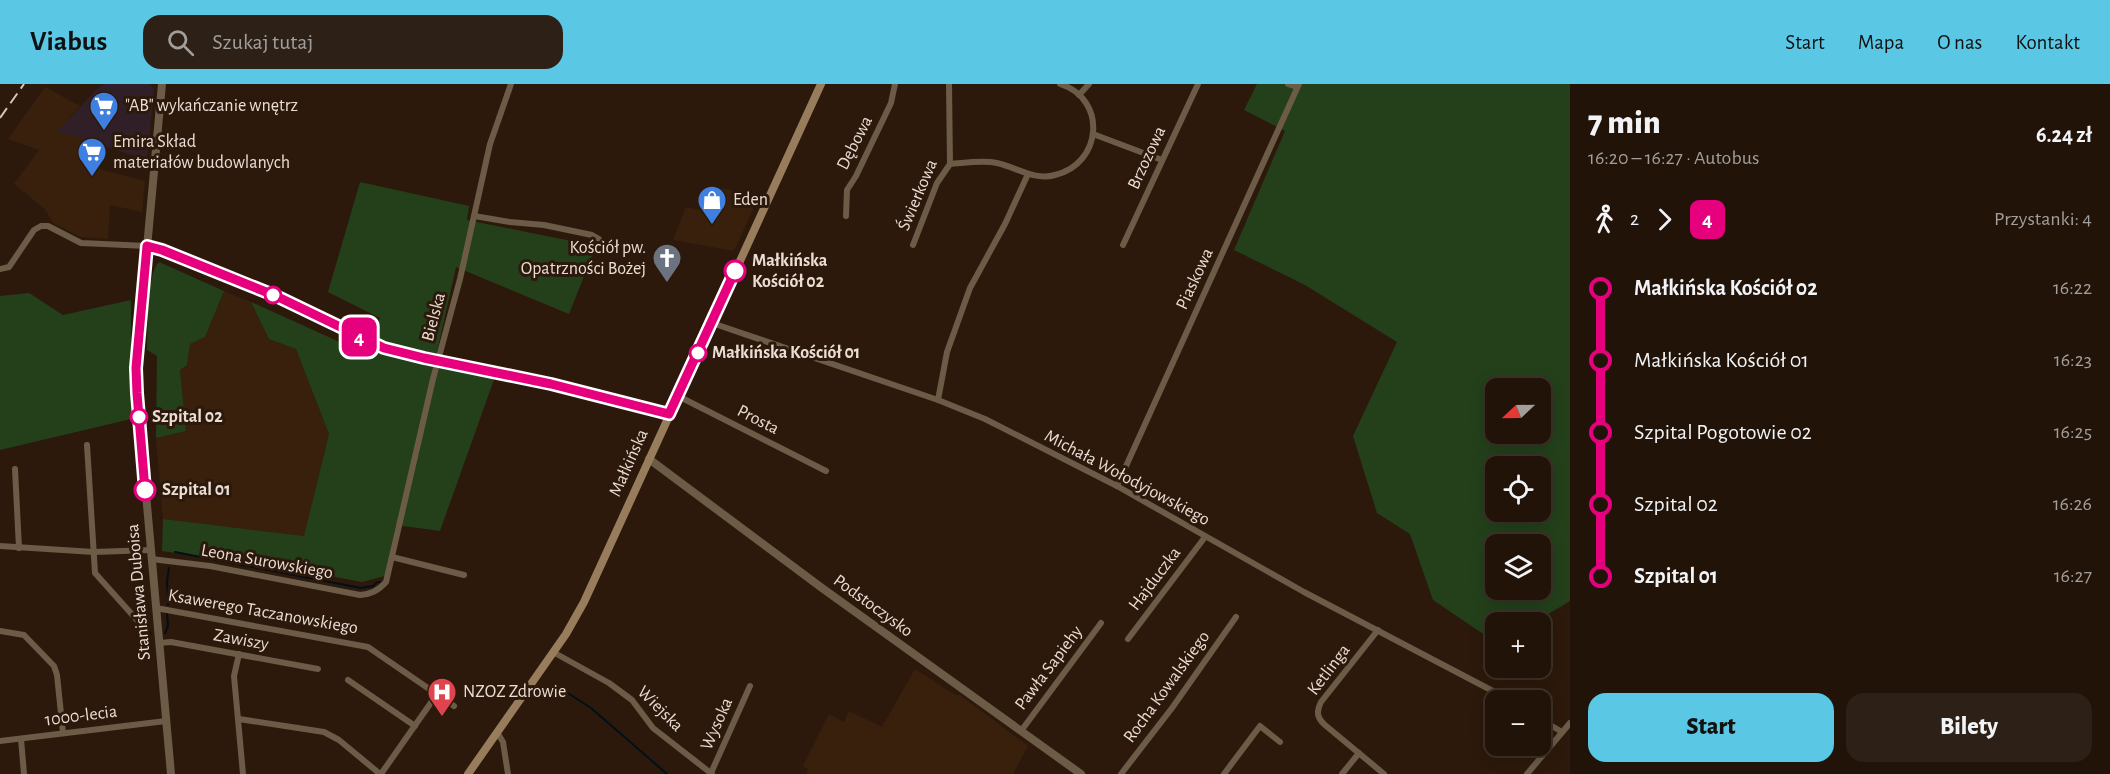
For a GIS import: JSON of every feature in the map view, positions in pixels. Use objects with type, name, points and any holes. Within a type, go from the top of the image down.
[{"type":"main road","name":"Małkińska","points":[[468,774],[553,652],[584,602],[821,84]]},
{"type":"street","name":"Stanisława Duboisa","points":[[162,84],[136,376],[171,774]]},
{"type":"street","name":"Bielska","points":[[376,591],[386,582],[438,361],[460,279],[490,144],[511,84]]},
{"type":"street","name":"Dębowa","points":[[846,216],[847,190],[891,103],[895,84]]},
{"type":"street","name":"Świerkowa","points":[[913,245],[937,183],[950,164],[949,84]]},
{"type":"street","points":[[950,164],[994,162],[1028,174],[1050,176],[1071,169],[1087,153],[1093,134],[1090,113],[1079,95],[1060,84]]},
{"type":"street","points":[[1079,95],[1086,90],[1089,84]]},
{"type":"street","name":"Brzozowa","points":[[1123,245],[1198,84]]},
{"type":"street","points":[[1288,84],[1298,86]]},
{"type":"street","name":"Piaskowa","points":[[1116,486],[1298,86]]},
{"type":"street","points":[[1093,134],[1162,160]]},
{"type":"street","points":[[938,400],[947,352],[965,300],[1028,174]]},
{"type":"street","points":[[474,216],[544,225],[592,236],[599,239],[602,246]]},
{"type":"street","points":[[0,268],[9,267],[34,230],[41,226],[48,226],[81,243],[147,246],[260,289],[370,342],[406,354],[551,384],[669,414]]},
{"type":"street","name":"Michała Wołodyjowskiego","points":[[712,324],[938,400],[985,419],[1116,486],[1304,592],[1491,690]]},
{"type":"street","name":"Prosta","points":[[678,396],[826,471]]},
{"type":"street","points":[[87,445],[95,573],[145,629]]},
{"type":"street","name":"Podstoczysko","points":[[649,459],[822,588],[1081,774]]},
{"type":"street","points":[[15,469],[19,548]]},
{"type":"street","name":"Hajduczka","points":[[1128,639],[1205,537]]},
{"type":"street","points":[[0,546],[94,552],[151,550]]},
{"type":"street","points":[[392,557],[464,575]]},
{"type":"street","name":"Leona Surowskiego","points":[[151,559],[210,566],[360,595],[376,591]]},
{"type":"street","name":"Ksawerego Taczanowskiego","points":[[156,608],[368,647],[454,706]]},
{"type":"street","name":"Rocha Kowalskiego","points":[[1121,774],[1172,708],[1236,617]]},
{"type":"street","name":"Pawła Sapiehy","points":[[1021,731],[1101,623]]},
{"type":"street","name":"Ketlinga","points":[[1378,630],[1318,708],[1320,720],[1384,774]]},
{"type":"street","points":[[0,631],[24,635],[54,666],[63,733]]},
{"type":"street","name":"Zawiszy","points":[[159,643],[171,642],[318,669]]},
{"type":"street","name":"Wiejska","points":[[553,652],[609,683],[632,700],[653,728],[712,774]]},
{"type":"street","points":[[239,654],[234,676],[243,774]]},
{"type":"street","points":[[348,680],[415,726]]},
{"type":"street","name":"Wysoka","points":[[712,774],[750,686]]},
{"type":"street","points":[[238,719],[324,732],[339,740],[380,774],[437,694]]},
{"type":"street","name":"1000-lecia","points":[[0,741],[166,721]]},
{"type":"street","points":[[1527,774],[1570,723]]},
{"type":"street","points":[[1224,774],[1260,726],[1280,742]]},
{"type":"street","points":[[1551,726],[1562,732]]},
{"type":"street","points":[[497,732],[503,742],[508,774]]},
{"type":"street","points":[[21,739],[24,774]]},
{"type":"street","points":[[1342,774],[1359,753]]},
{"type":"shaded area","points":[[150,84],[154,90],[147,160],[57,131],[100,86]]},
{"type":"shaded area","points":[[45,87],[80,106],[57,131],[94,142],[90,158],[95,168],[145,181],[142,212],[110,205],[108,239],[81,237],[53,223],[45,209],[14,184],[39,150],[8,139]]},
{"type":"shaded area","name":"Eden","points":[[712,186],[759,196],[734,251],[673,240],[686,207],[705,211]]},
{"type":"shaded area","points":[[224,291],[251,302],[269,339],[296,349],[329,434],[304,536],[163,519],[156,438],[186,431],[180,370],[187,365],[190,344],[205,337]]},
{"type":"shaded area","points":[[915,669],[955,695],[960,695],[1028,746],[1013,774],[806,774],[808,769],[803,766],[829,714],[844,722],[849,711],[882,727]]},
{"type":"green space","points":[[1257,84],[1570,84],[1570,601],[1551,612],[1485,612],[1485,635],[1433,600],[1410,534],[1377,513],[1353,436],[1397,342],[1305,285],[1234,250],[1285,131],[1244,110]]},
{"type":"green space","points":[[360,182],[469,206],[467,220],[596,246],[569,314],[456,267],[434,365],[496,374],[440,531],[396,525],[385,576],[362,582],[303,571],[162,551],[163,519],[304,536],[329,434],[296,349],[269,339],[251,302],[364,353],[380,318],[328,292]]},
{"type":"green space","points":[[159,262],[224,291],[205,337],[190,344],[187,365],[180,370],[186,431],[156,438],[157,356],[147,350],[150,290],[155,268]]},
{"type":"green space","points":[[29,293],[63,315],[131,300],[131,419],[0,450],[0,296]]},
{"type":"waterway","points":[[175,552],[361,588],[380,582]]},
{"type":"waterway","points":[[168,605],[169,568]]},
{"type":"waterway","points":[[165,633],[168,626],[167,613]]},
{"type":"waterway","points":[[147,629],[151,634]]},
{"type":"waterway","points":[[557,686],[591,708],[667,774]]},
{"type":"railway","points":[[0,118],[24,84]]},
{"type":"bus line","name":"4","points":[[145,490],[136,368],[147,246],[260,289],[384,348],[551,384],[669,414],[735,271]]},
{"type":"place","name":"\"AB\" wykańczanie wnętrz","points":[[104,132]]},
{"type":"place","name":"Emira Skład materiałów budowlanych","points":[[92,178]]},
{"type":"place","name":"Eden","points":[[712,226]]},
{"type":"place","name":"Małkińska Kościół 02","points":[[735,271]]},
{"type":"place","name":"Kościół pw. Opatrzności Bożej","points":[[667,284]]},
{"type":"place","name":"Małkińska Kościół 01","points":[[698,353]]},
{"type":"place","name":"Szpital 02","points":[[139,417]]},
{"type":"place","name":"Szpital 01","points":[[145,490]]},
{"type":"place","name":"NZOZ Zdrowie","points":[[442,718]]}]
